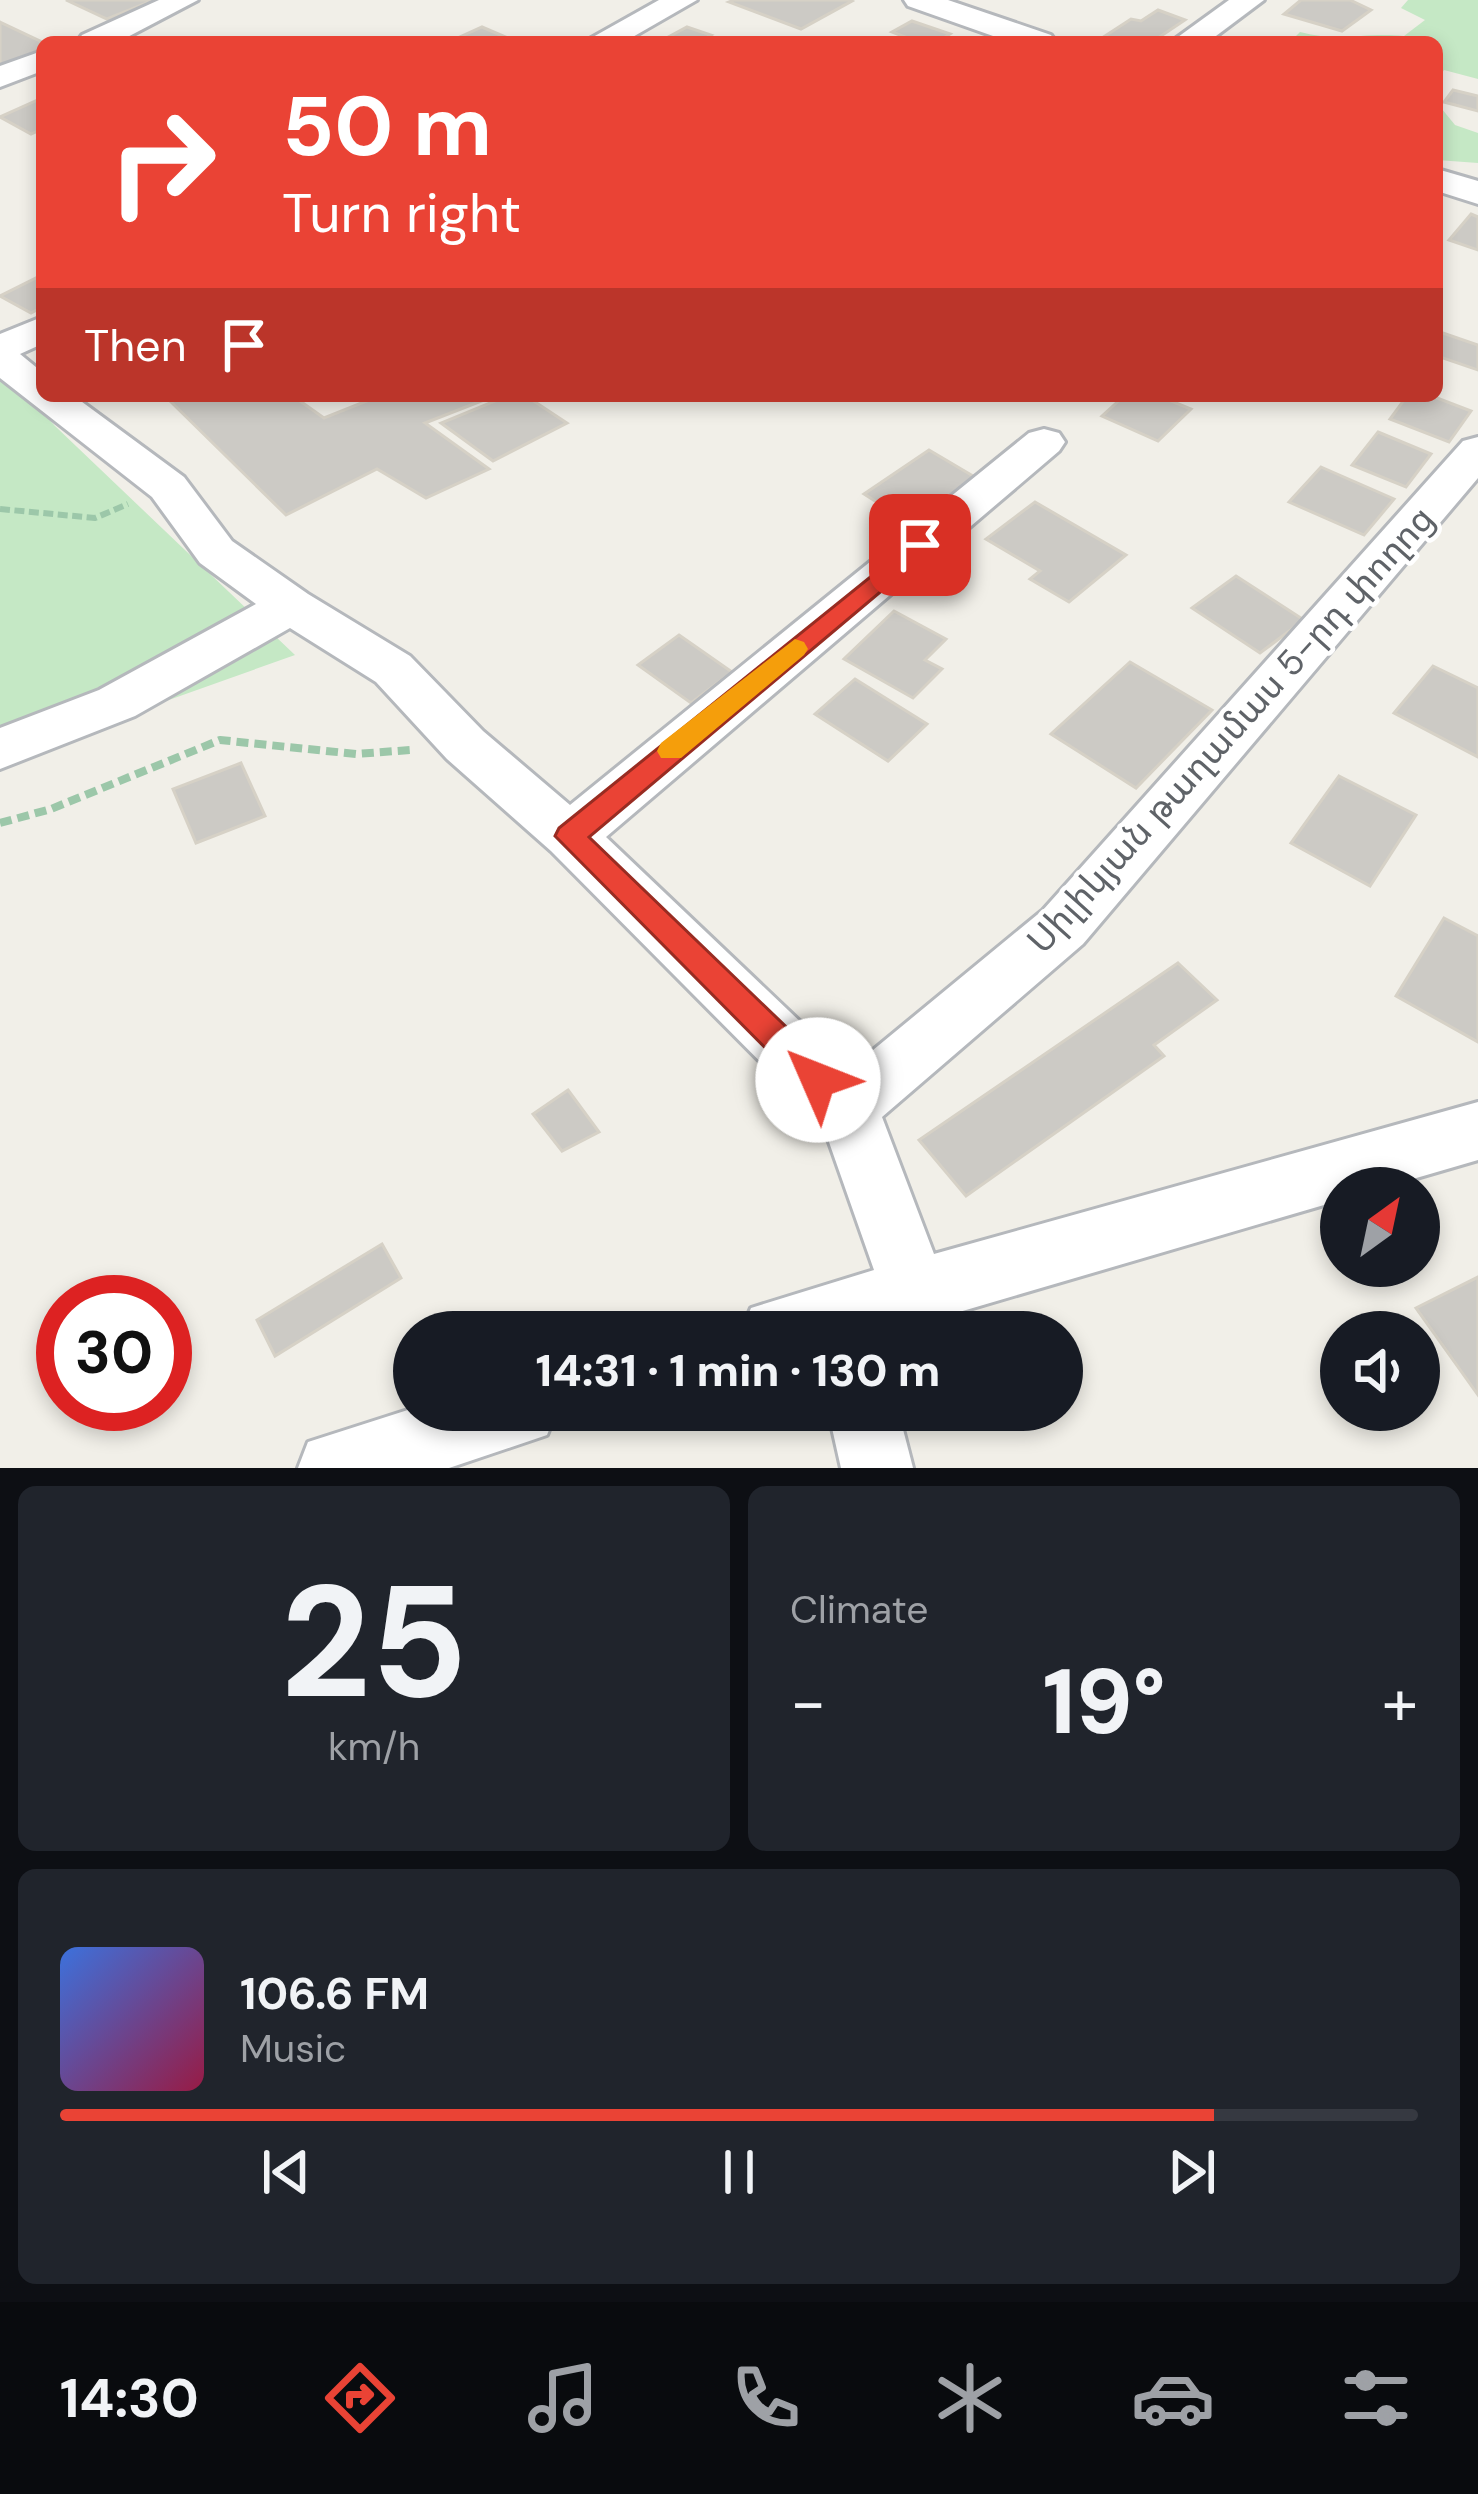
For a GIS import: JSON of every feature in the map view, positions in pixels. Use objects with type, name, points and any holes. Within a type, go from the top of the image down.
[{"type":"street","points":[[106,36],[183,0]]},
{"type":"street","points":[[612,36],[682,0]]},
{"type":"street","points":[[919,0],[1023,36]]},
{"type":"street","points":[[1196,36],[1249,0]]},
{"type":"street","points":[[0,77],[36,62]]},
{"type":"street","points":[[1443,181],[1478,193]]},
{"type":"street","points":[[36,332],[0,354],[36,387]]},
{"type":"street","points":[[55,402],[168,487],[215,552],[291,606],[394,669],[465,746],[570,836],[848,1108],[903,1311],[1478,1131]]},
{"type":"street","points":[[570,836],[1044,442]]},
{"type":"street","name":"Սիլիկյան թաղամաս 5-րդ փողոց","points":[[848,1108],[1063,927],[1478,451]]},
{"type":"street","points":[[0,749],[117,703],[291,606]]},
{"type":"street","points":[[334,1468],[454,1431]]},
{"type":"street","points":[[867,1431],[877,1468]]},
{"type":"path","points":[[0,509],[95,518],[168,487]]},
{"type":"path","points":[[0,823],[51,809],[220,740],[356,754],[465,746]]},
{"type":"green space","points":[[1408,0],[1478,0],[1478,79],[1443,71],[1443,36],[1404,36],[1425,20],[1401,8]]},
{"type":"green space","points":[[1443,110],[1455,125],[1478,133],[1478,163],[1443,160]]},
{"type":"green space","points":[[0,364],[55,426],[295,655],[0,760]]},
{"type":"building","points":[[66,0],[154,0],[107,19]]},
{"type":"building","points":[[1301,0],[1350,0],[1371,10],[1342,31],[1284,14]]},
{"type":"building","points":[[852,1],[801,29],[729,2]]},
{"type":"building","points":[[1158,10],[1185,20],[1161,36],[1105,36],[1131,19],[1141,21]]},
{"type":"building","points":[[912,21],[950,34],[902,36],[892,32]]},
{"type":"building","points":[[0,22],[36,39],[36,56],[0,71]]},
{"type":"building","points":[[482,27],[503,36],[462,36]]},
{"type":"building","points":[[687,27],[711,35],[709,36],[670,36]]},
{"type":"building","points":[[1453,90],[1478,96],[1478,111],[1444,102]]},
{"type":"building","points":[[36,101],[36,132],[31,134],[0,117]]},
{"type":"building","points":[[1471,214],[1478,217],[1478,250],[1449,240]]},
{"type":"building","points":[[36,278],[36,310],[31,313],[0,296]]},
{"type":"building","points":[[1443,333],[1478,345],[1478,370],[1443,358]]},
{"type":"building","points":[[1443,400],[1471,411],[1449,442],[1390,419],[1403,402]]},
{"type":"building","points":[[171,402],[301,402],[324,418],[364,402],[479,402],[425,423],[489,469],[426,498],[377,469],[286,515]]},
{"type":"building","points":[[492,402],[535,402],[567,423],[493,461],[441,423]]},
{"type":"building","points":[[1117,402],[1174,402],[1191,409],[1158,441],[1102,416]]},
{"type":"building","points":[[1378,432],[1431,454],[1406,487],[1352,465]]},
{"type":"building","points":[[929,450],[990,486],[924,532],[864,494]]},
{"type":"building","points":[[1321,467],[1394,499],[1364,535],[1289,502]]},
{"type":"building","points":[[1035,502],[1126,555],[1069,602],[1030,579],[1040,571],[986,539]]},
{"type":"building","points":[[1236,576],[1304,620],[1260,653],[1192,608]]},
{"type":"building","points":[[894,611],[946,639],[925,660],[942,669],[913,698],[844,659]]},
{"type":"building","points":[[679,635],[732,672],[691,703],[638,665]]},
{"type":"building","points":[[1130,662],[1212,710],[1136,788],[1051,734]]},
{"type":"building","points":[[1433,666],[1478,688],[1478,757],[1394,713]]},
{"type":"building","points":[[855,679],[927,724],[888,761],[815,714]]},
{"type":"building","points":[[241,763],[265,816],[196,843],[173,789]]},
{"type":"building","points":[[1339,776],[1416,815],[1370,886],[1291,843]]},
{"type":"building","points":[[1444,918],[1478,936],[1478,1042],[1396,996]]},
{"type":"building","points":[[1178,963],[1217,1000],[1154,1045],[1164,1056],[966,1196],[919,1140]]},
{"type":"building","points":[[568,1090],[599,1132],[562,1151],[533,1114]]},
{"type":"building","points":[[382,1244],[401,1278],[275,1356],[257,1320]]},
{"type":"building","points":[[1478,1277],[1478,1395],[1440,1342],[1440,1311],[1416,1308]]},
{"type":"slow traffic","points":[[671,751],[795,649]]},
{"type":"route","points":[[818,1080],[570,836],[920,545]]}]
